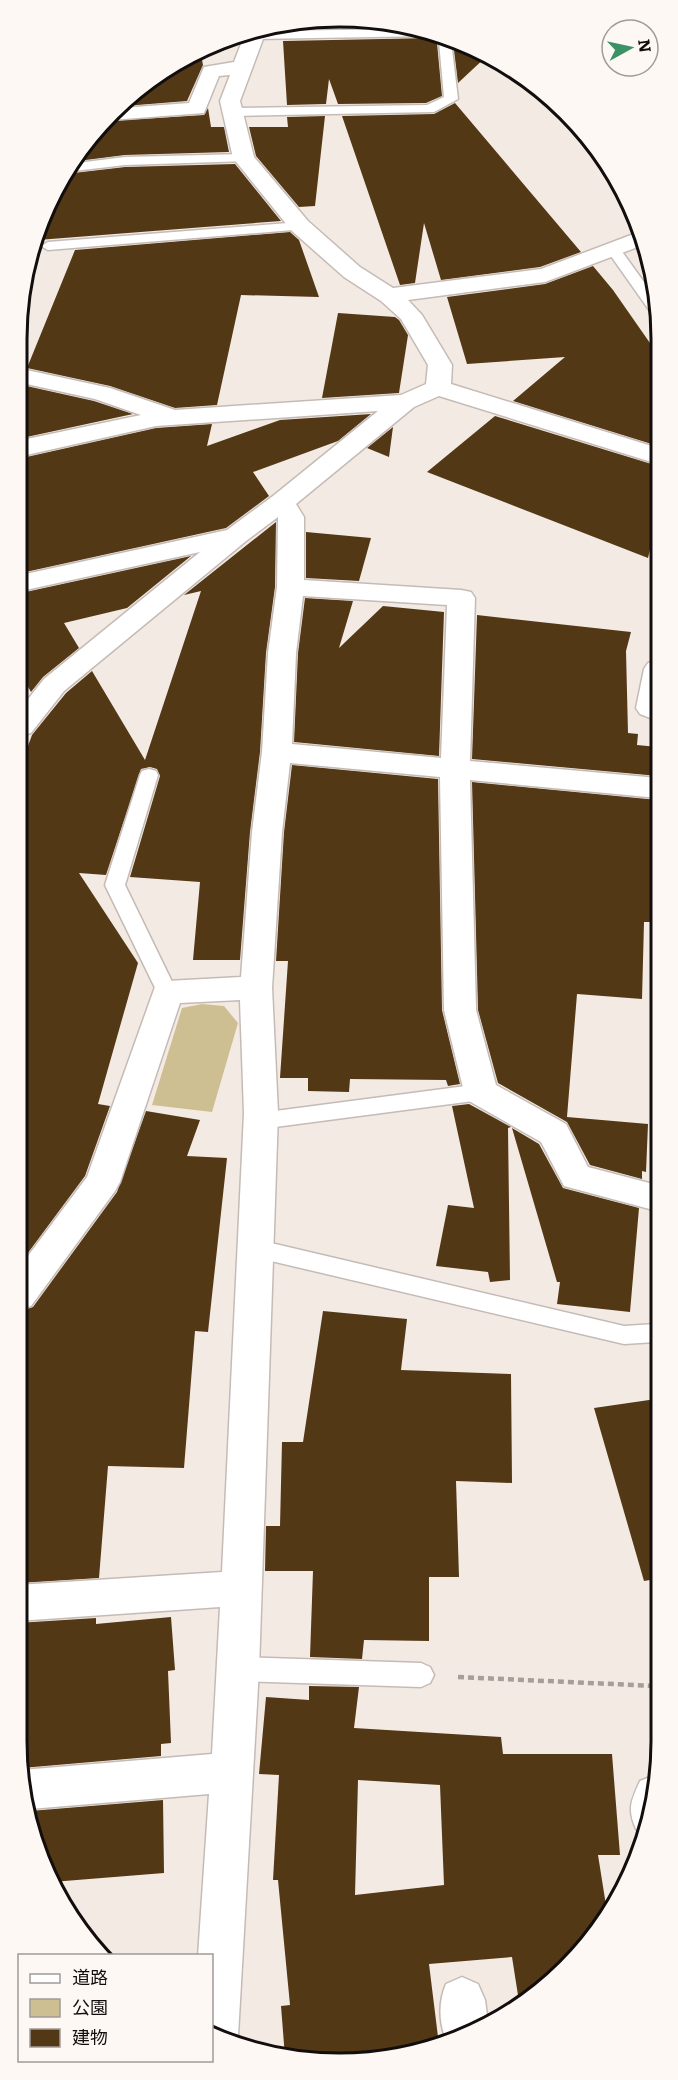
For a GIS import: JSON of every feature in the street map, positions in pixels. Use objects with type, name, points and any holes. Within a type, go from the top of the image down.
[{"type":"street","points":[[253,40],[230,101],[244,158],[300,226],[352,272],[389,296],[410,315],[440,365],[438,388]]},
{"type":"street","points":[[122,115],[197,110],[211,71],[243,67]]},
{"type":"street","points":[[389,296],[545,275],[634,241]]},
{"type":"street","points":[[27,377],[101,393],[174,418]]},
{"type":"street","points":[[27,719],[54,685],[237,535],[282,502],[405,402],[438,388],[651,454]]},
{"type":"street","points":[[27,447],[156,419],[405,402]]},
{"type":"street","points":[[216,2027],[238,1669],[260,1121],[256,988],[267,832],[277,752],[282,653],[291,587],[291,517],[282,502]]},
{"type":"street","points":[[27,582],[237,535]]},
{"type":"street","points":[[291,587],[461,598],[455,767],[460,1010],[481,1092],[554,1133],[576,1178],[651,1197]]},
{"type":"street","points":[[277,752],[651,787]]},
{"type":"street","points":[[27,1284],[103,1182],[167,992],[256,988]]},
{"type":"street","points":[[27,1602],[241,1588]]},
{"type":"street","points":[[31,1788],[231,1772]]},
{"type":"lane","points":[[278,33],[400,33]]},
{"type":"lane","points":[[233,112],[429,108],[452,99],[446,46]]},
{"type":"lane","points":[[80,167],[125,161],[244,158]]},
{"type":"lane","points":[[48,246],[300,226]]},
{"type":"lane","points":[[613,249],[648,299]]},
{"type":"lane","points":[[150,775],[115,885],[167,992]]},
{"type":"lane","points":[[260,1121],[481,1092]]},
{"type":"lane","points":[[254,1248],[624,1335],[651,1333]]},
{"type":"lane","points":[[238,1669],[421,1675]]},
{"type":"path","points":[[421,1675],[651,1686]]},
{"type":"green space","points":[[202,1004],[224,1006],[238,1023],[212,1112],[152,1105],[182,1008]]},
{"type":"building","points":[[421,38],[437,43],[442,96],[426,103],[338,104],[329,79],[326,104],[287,105],[283,41]]},
{"type":"building","points":[[454,49],[481,61],[458,83]]},
{"type":"building","points":[[202,59],[203,65],[187,101],[131,105],[149,91]]},
{"type":"building","points":[[455,103],[581,252],[540,267],[441,280],[424,223],[415,283],[400,285],[342,116],[434,114]]},
{"type":"building","points":[[208,108],[211,127],[224,127],[229,152],[125,155],[84,160],[116,121],[204,115]]},
{"type":"building","points":[[325,116],[315,206],[299,207],[256,156],[249,127],[288,127],[287,117]]},
{"type":"building","points":[[235,164],[281,221],[44,240],[59,201],[76,173],[125,167]]},
{"type":"building","points":[[290,232],[299,240],[319,297],[241,295],[217,405],[175,408],[110,386],[27,368],[75,250]]},
{"type":"building","points":[[593,266],[613,290],[651,345],[651,444],[513,401],[565,357],[467,364],[447,297],[545,284]]},
{"type":"building","points":[[338,313],[395,317],[399,320],[408,335],[399,393],[322,398]]},
{"type":"building","points":[[27,386],[94,401],[133,414],[27,437]]},
{"type":"building","points":[[371,414],[338,441],[253,472],[269,496],[226,528],[27,572],[27,457],[156,428],[212,424],[207,446],[280,420]]},
{"type":"building","points":[[495,416],[651,464],[651,545],[648,558],[427,472]]},
{"type":"building","points":[[393,427],[389,457],[367,448]]},
{"type":"building","points":[[276,522],[275,587],[266,653],[260,752],[250,832],[240,960],[193,960],[200,882],[130,877],[160,776],[157,769],[150,767],[141,769],[106,875],[79,873],[138,963],[98,1104],[110,1106],[85,1176],[27,1254],[27,749],[32,735],[66,693],[92,671],[145,760],[201,591],[184,595]]},
{"type":"building","points":[[306,532],[371,538],[359,581],[306,578]]},
{"type":"building","points":[[191,556],[127,608],[64,623],[79,648],[43,677],[31,692],[27,685],[27,592]]},
{"type":"building","points":[[305,598],[353,601],[339,648],[383,606],[444,612],[439,756],[294,742],[298,653]]},
{"type":"building","points":[[477,615],[631,632],[626,651],[628,733],[638,734],[637,745],[651,746],[651,775],[472,759]]},
{"type":"building","points":[[292,765],[438,779],[442,1010],[460,1084],[448,1086],[446,1080],[350,1079],[349,1092],[308,1091],[308,1078],[280,1078],[288,961],[276,961],[284,832]]},
{"type":"building","points":[[472,782],[651,799],[651,922],[644,922],[642,999],[577,994],[567,1117],[648,1124],[646,1172],[642,1171],[642,1179],[590,1165],[567,1122],[498,1083],[478,1010]]},
{"type":"building","points":[[469,1104],[511,1127],[508,1128],[510,1280],[490,1282],[488,1272],[436,1266],[448,1205],[474,1208],[452,1106]]},
{"type":"building","points":[[146,1111],[200,1120],[187,1156],[227,1158],[208,1332],[195,1331],[184,1468],[108,1466],[99,1578],[27,1582],[27,1309],[33,1307],[117,1192]]},
{"type":"building","points":[[512,1128],[539,1144],[563,1188],[639,1208],[630,1312],[557,1304],[560,1282],[557,1282]]},
{"type":"building","points":[[323,1311],[407,1319],[401,1370],[511,1374],[512,1483],[456,1481],[459,1577],[429,1577],[429,1641],[364,1640],[362,1659],[310,1657],[313,1571],[265,1571],[266,1526],[280,1526],[282,1442],[303,1442]]},
{"type":"building","points":[[651,1400],[651,1580],[644,1581],[594,1408]]},
{"type":"building","points":[[171,1617],[175,1670],[168,1671],[171,1743],[161,1744],[161,1756],[29,1767],[27,1622],[96,1618],[96,1624]]},
{"type":"building","points":[[309,1686],[359,1687],[354,1728],[501,1737],[503,1754],[612,1754],[620,1855],[598,1855],[606,1902],[587,1931],[560,1962],[518,1996],[512,1957],[429,1964],[438,2036],[400,2047],[359,2052],[319,2052],[284,2048],[281,2006],[290,2005],[278,1880],[273,1880],[279,1775],[259,1774],[266,1697],[309,1700]],"holes":[[[358,1780],[440,1785],[444,1885],[355,1895]]]},
{"type":"building","points":[[163,1800],[164,1873],[60,1881],[44,1841],[35,1811]]}]
